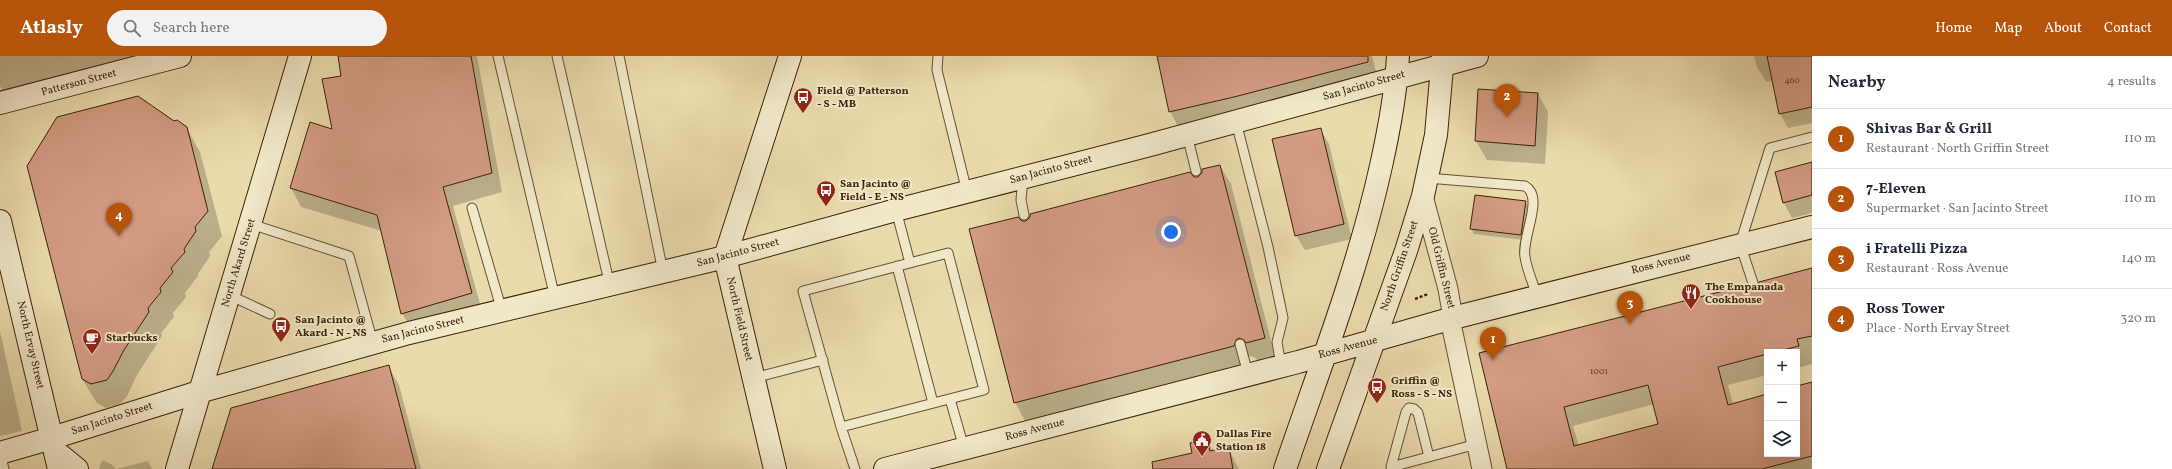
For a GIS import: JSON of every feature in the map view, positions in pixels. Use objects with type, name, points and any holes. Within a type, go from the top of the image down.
[{"type":"main road","name":"Patterson Street","points":[[0,103],[180,56]]},
{"type":"main road","name":"North Akard Street","points":[[177,469],[300,56]]},
{"type":"main road","points":[[725,257],[790,56]]},
{"type":"main road","name":"San Jacinto Street","points":[[0,453],[55,453],[199,392],[373,343],[725,257],[896,210],[1236,122],[1397,66],[1476,56]]},
{"type":"main road","name":"North Griffin Street","points":[[1328,469],[1406,251],[1425,187],[1436,135],[1443,60]]},
{"type":"main road","points":[[1285,469],[1353,271],[1373,202],[1394,107],[1397,66]]},
{"type":"main road","name":"North Ervay Street","points":[[0,221],[7,278],[55,453]]},
{"type":"main road","name":"Ross Avenue","points":[[885,469],[1325,354],[1536,296],[1812,227]]},
{"type":"main road","name":"North Field Street","points":[[725,257],[775,469]]},
{"type":"main road","points":[[55,453],[77,469]]},
{"type":"street","name":"Old Griffin Street","points":[[1425,187],[1448,289],[1452,318]]},
{"type":"street","points":[[1452,318],[1482,469]]},
{"type":"lane","points":[[498,56],[555,298]]},
{"type":"lane","points":[[557,56],[610,286]]},
{"type":"lane","points":[[619,56],[662,272]]},
{"type":"lane","points":[[938,56],[937,70],[967,192]]},
{"type":"lane","points":[[1236,122],[1268,247],[1283,318],[1277,342],[1281,365]]},
{"type":"lane","points":[[1187,135],[1196,171]]},
{"type":"lane","points":[[1753,283],[1740,244],[1770,148],[1812,137]]},
{"type":"lane","points":[[1022,178],[1020,200],[1024,215]]},
{"type":"lane","points":[[1425,187],[1524,186],[1528,188],[1533,200],[1524,256],[1536,296]]},
{"type":"lane","points":[[472,208],[502,311]]},
{"type":"lane","points":[[896,210],[910,263]]},
{"type":"lane","points":[[251,224],[349,256],[373,343]]},
{"type":"lane","points":[[841,427],[984,390],[948,253],[803,291],[841,427],[855,469]]},
{"type":"lane","points":[[896,266],[933,403]]},
{"type":"lane","points":[[229,295],[270,314]]},
{"type":"lane","points":[[1240,344],[1248,374]]},
{"type":"lane","points":[[754,378],[823,360]]},
{"type":"lane","points":[[950,399],[964,448]]},
{"type":"lane","points":[[1429,457],[1418,413],[1414,409],[1409,408],[1406,412],[1391,467],[1429,457],[1477,444]]},
{"type":"lane","points":[[0,453],[4,469]]},
{"type":"path","points":[[1415,298],[1430,294]]},
{"type":"building","points":[[338,56],[471,56],[492,173],[443,187],[472,293],[401,314],[377,215],[290,188],[310,122],[332,129],[322,79],[341,76]]},
{"type":"building","points":[[1157,56],[1368,56],[1368,62],[1234,97],[1169,112]]},
{"type":"building","points":[[1767,56],[1812,56],[1812,107],[1779,114]]},
{"type":"building","points":[[1478,89],[1538,93],[1535,146],[1475,141]]},
{"type":"building","points":[[138,96],[174,121],[177,120],[187,127],[208,211],[195,227],[196,231],[184,249],[185,252],[171,268],[173,272],[160,288],[161,292],[148,308],[149,312],[124,350],[107,380],[91,384],[82,379],[27,166],[57,117]]},
{"type":"building","points":[[1321,128],[1344,224],[1295,236],[1272,139]]},
{"type":"building","points":[[1812,162],[1812,195],[1783,203],[1775,172]]},
{"type":"building","points":[[1220,165],[1265,338],[1246,343],[1244,340],[1239,338],[1236,340],[1234,346],[1014,403],[969,229],[1018,217],[1022,221],[1026,221],[1030,217],[1030,214],[1190,172],[1194,177],[1198,177],[1202,173],[1202,169]]},
{"type":"building","points":[[1475,195],[1526,201],[1521,235],[1470,229]]},
{"type":"building","points":[[1812,268],[1812,336],[1797,339],[1799,346],[1788,349],[1764,349],[1764,355],[1718,367],[1728,405],[1764,395],[1764,457],[1800,457],[1800,385],[1812,382],[1812,456],[1762,469],[1507,469],[1479,353],[1747,285],[1749,288],[1755,289],[1758,287],[1759,282]],"holes":[[[1648,385],[1658,424],[1574,446],[1564,407]]]},
{"type":"building","points":[[389,365],[416,469],[212,469],[231,408]]},
{"type":"building","name":"Dallas Fire Station 18","points":[[1207,439],[1210,451],[1229,447],[1233,469],[1153,469],[1152,462],[1192,453],[1190,443]]},
{"type":"place","name":"Field @ Patterson - S - MB","points":[[803,114]]},
{"type":"place","name":"7-Eleven","points":[[1507,117]]},
{"type":"place","name":"San Jacinto @ Field - E - NS","points":[[826,207]]},
{"type":"place","name":"Ross Tower","points":[[119,236]]},
{"type":"place","name":"The Empanada Cookhouse","points":[[1691,310]]},
{"type":"place","name":"i Fratelli Pizza","points":[[1630,324]]},
{"type":"place","name":"San Jacinto @ Akard - N - NS","points":[[281,343]]},
{"type":"place","name":"Starbucks","points":[[92,355]]},
{"type":"place","name":"Shivas Bar & Grill","points":[[1493,360]]},
{"type":"place","name":"Griffin @ Ross - S - NS","points":[[1377,404]]},
{"type":"place","name":"Dallas Fire Station 18","points":[[1202,457]]}]
